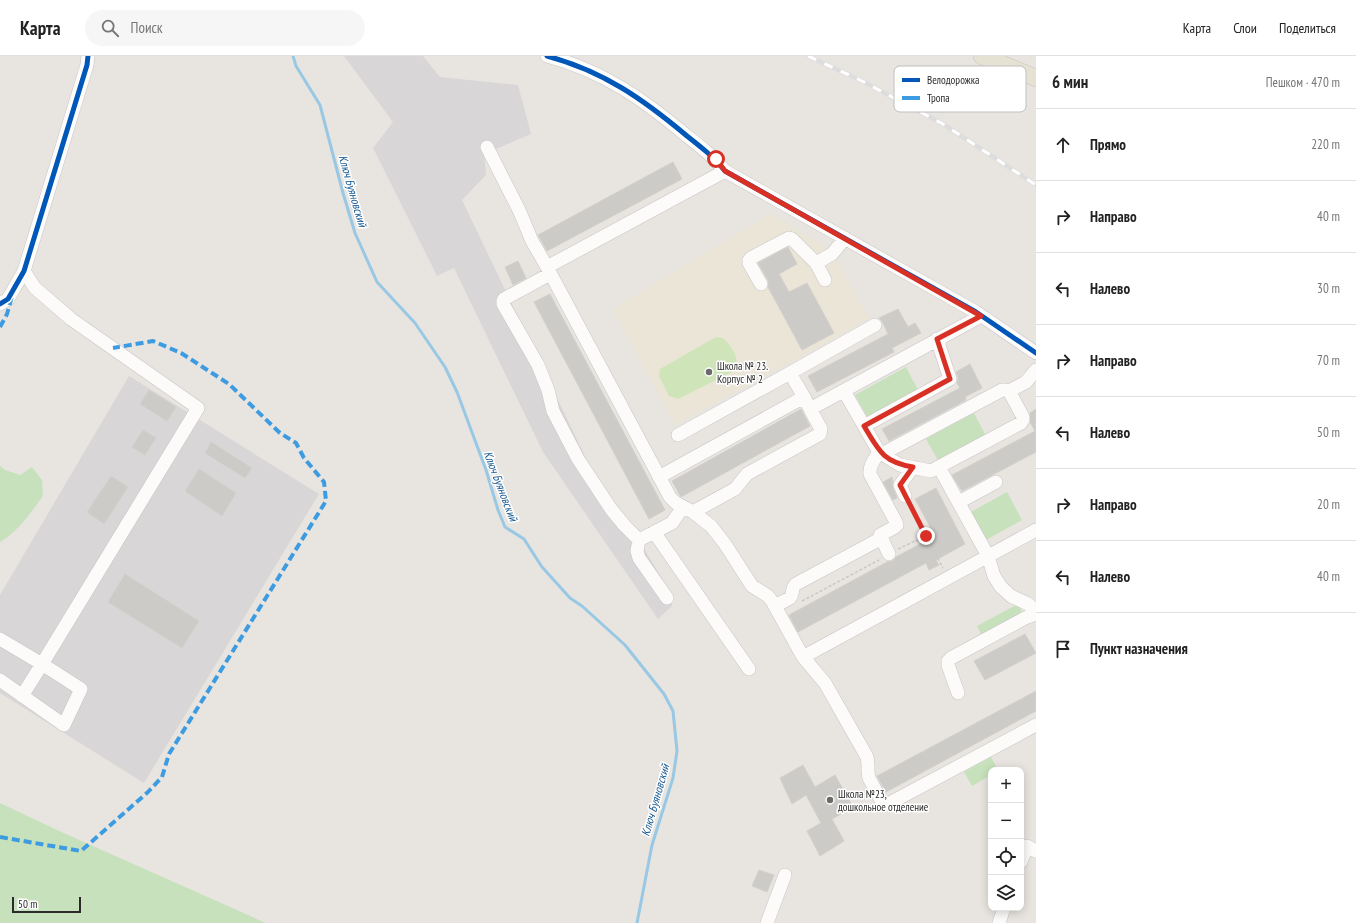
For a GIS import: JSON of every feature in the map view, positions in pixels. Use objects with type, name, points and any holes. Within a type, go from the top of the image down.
[{"type":"main road","points":[[982,56],[1007,66]]},
{"type":"main road","points":[[1026,74],[1036,78]]},
{"type":"street","points":[[0,304],[8,299],[24,271],[87,65],[88,56]]},
{"type":"street","points":[[547,56],[574,64],[599,74],[619,85],[666,118],[716,159],[725,171],[981,316],[1036,353]]},
{"type":"street","points":[[487,147],[519,210],[532,241],[673,501],[711,526],[725,544],[752,586],[768,596],[775,606],[803,657],[825,683],[867,757],[869,778],[882,802],[888,804],[1036,725]]},
{"type":"street","points":[[639,540],[624,526],[611,509],[578,459],[553,411],[548,390],[538,365],[503,304],[503,301],[549,271],[725,171]]},
{"type":"street","points":[[816,262],[832,254],[845,238]]},
{"type":"street","points":[[761,284],[749,263],[749,260],[787,239],[792,240],[816,262],[825,280]]},
{"type":"street","points":[[22,696],[198,408],[71,319],[35,288],[24,271]]},
{"type":"street","points":[[810,409],[981,316]]},
{"type":"street","points":[[678,435],[875,325]]},
{"type":"street","points":[[864,426],[950,379],[937,339]]},
{"type":"street","points":[[775,606],[792,596],[792,588],[796,584],[880,539],[882,534],[895,527],[897,524],[870,474],[870,466],[880,452],[1002,390],[1009,391],[1026,382],[1036,370]]},
{"type":"street","points":[[639,540],[672,523],[688,510],[735,489],[747,474],[820,434],[821,429],[790,373]]},
{"type":"street","points":[[844,391],[880,452],[900,465],[931,472],[1021,423],[1023,417],[1009,391]]},
{"type":"street","points":[[659,477],[804,397]]},
{"type":"street","points":[[905,496],[900,485],[913,467]]},
{"type":"street","points":[[939,467],[988,556],[994,576],[1001,587],[1011,596],[1028,604],[1036,611]]},
{"type":"street","points":[[959,502],[996,482]]},
{"type":"street","points":[[803,657],[1036,530]]},
{"type":"street","points":[[654,532],[749,669]]},
{"type":"street","points":[[880,539],[889,554]]},
{"type":"street","points":[[639,540],[639,558],[667,598]]},
{"type":"street","points":[[958,693],[948,661],[951,658],[1036,614]]},
{"type":"street","points":[[0,639],[81,689],[64,725],[0,680]]},
{"type":"street","points":[[1024,854],[1027,846],[1036,851]]},
{"type":"street","points":[[767,923],[785,875]]},
{"type":"street","points":[[999,923],[1003,911]]},
{"type":"path","points":[[905,496],[948,578]]},
{"type":"path","points":[[792,596],[796,604],[926,536]]},
{"type":"shaded area","points":[[344,56],[423,56],[440,77],[518,85],[531,134],[484,154],[486,175],[462,200],[592,471],[637,537],[672,595],[672,606],[658,619],[543,452],[454,268],[437,276],[373,148],[393,122]]},
{"type":"shaded area","name":"Школа № 23. Корпус № 2","points":[[770,214],[828,249],[837,261],[869,319],[675,425],[613,309]]},
{"type":"shaded area","points":[[129,376],[319,494],[144,783],[0,693],[0,595]]},
{"type":"green space","points":[[716,337],[723,338],[732,349],[737,363],[734,371],[678,399],[669,396],[659,376],[660,369]]},
{"type":"green space","points":[[906,367],[919,392],[869,420],[855,395]]},
{"type":"green space","points":[[974,413],[987,438],[940,464],[926,439]]},
{"type":"green space","points":[[0,466],[5,470],[20,475],[32,467],[42,480],[43,496],[13,533],[0,542]]},
{"type":"green space","points":[[1007,492],[1022,520],[986,540],[971,512]]},
{"type":"green space","points":[[1018,604],[1023,614],[982,636],[977,626]]},
{"type":"green space","points":[[991,757],[996,767],[988,767],[988,777],[972,786],[964,772]]},
{"type":"green space","points":[[0,803],[57,830],[266,923],[0,923]]},
{"type":"building","points":[[673,162],[682,179],[547,251],[538,235]]},
{"type":"building","points":[[788,247],[797,264],[779,274],[789,292],[807,283],[834,333],[802,350],[768,287],[768,280],[758,263]]},
{"type":"building","points":[[518,261],[526,278],[513,285],[505,267]]},
{"type":"building","points":[[550,294],[665,510],[649,519],[534,302]]},
{"type":"building","points":[[898,309],[908,327],[915,323],[921,333],[892,348],[894,352],[817,392],[808,376],[888,334],[879,318]]},
{"type":"building","points":[[970,364],[982,388],[965,397],[966,400],[889,441],[882,429],[960,388],[957,383],[958,377],[956,372]]},
{"type":"building","points":[[149,390],[176,407],[167,421],[140,404]]},
{"type":"building","points":[[801,409],[810,426],[681,497],[672,481]]},
{"type":"building","points":[[1036,409],[1036,452],[962,491],[952,475],[1035,431],[1030,422],[1030,413]]},
{"type":"building","points":[[143,430],[156,438],[145,455],[132,447]]},
{"type":"building","points":[[211,442],[252,468],[245,478],[205,453]]},
{"type":"building","points":[[199,469],[236,493],[222,516],[185,491]]},
{"type":"building","points":[[111,476],[128,487],[104,524],[87,512]]},
{"type":"building","points":[[892,477],[893,488],[897,498],[893,500],[883,482]]},
{"type":"building","points":[[936,488],[965,544],[936,560],[939,565],[929,570],[926,563],[798,632],[789,615],[887,562],[893,561],[896,557],[935,536],[915,499]]},
{"type":"building","points":[[125,574],[199,621],[182,648],[108,602]]},
{"type":"building","points":[[1025,634],[1036,653],[985,680],[974,661]]},
{"type":"building","points":[[1036,691],[1036,711],[886,792],[877,776]]},
{"type":"building","points":[[803,765],[815,787],[835,775],[853,807],[832,819],[844,841],[820,856],[807,831],[821,823],[806,795],[792,804],[780,778]]},
{"type":"building","points":[[759,870],[774,875],[767,892],[752,886]]},
{"type":"waterway","name":"Ключ Буяновский","points":[[293,56],[296,66],[320,105],[355,233],[377,282],[415,323],[445,367],[457,392],[505,527],[524,539],[542,567],[570,598],[582,606],[625,645],[664,694],[673,711],[677,751],[673,778],[652,845],[637,923]]},
{"type":"railway","points":[[808,56],[862,81],[894,98]]},
{"type":"railway","points":[[920,112],[943,124],[1036,185]]},
{"type":"marked path","points":[[0,327],[7,314],[12,296]]},
{"type":"marked path","points":[[0,837],[81,851],[148,792],[162,777],[169,754],[326,501],[324,482],[304,458],[296,443],[280,433],[229,384],[181,353],[153,341],[113,348]]},
{"type":"cycle path","points":[[0,304],[8,299],[24,271],[87,65],[88,56]]},
{"type":"cycle path","points":[[547,56],[586,70],[622,88],[654,110],[707,152],[725,171],[976,312],[1036,353]]},
{"type":"place","name":"Школа № 23. Корпус № 2","points":[[709,372]]},
{"type":"place","name":"Школа №23, дошкольное отделение","points":[[830,800]]},
{"type":"route","points":[[716,159],[725,171],[981,316],[937,339],[950,379],[864,426],[879,452],[900,465],[913,467],[900,485],[926,536]]}]
